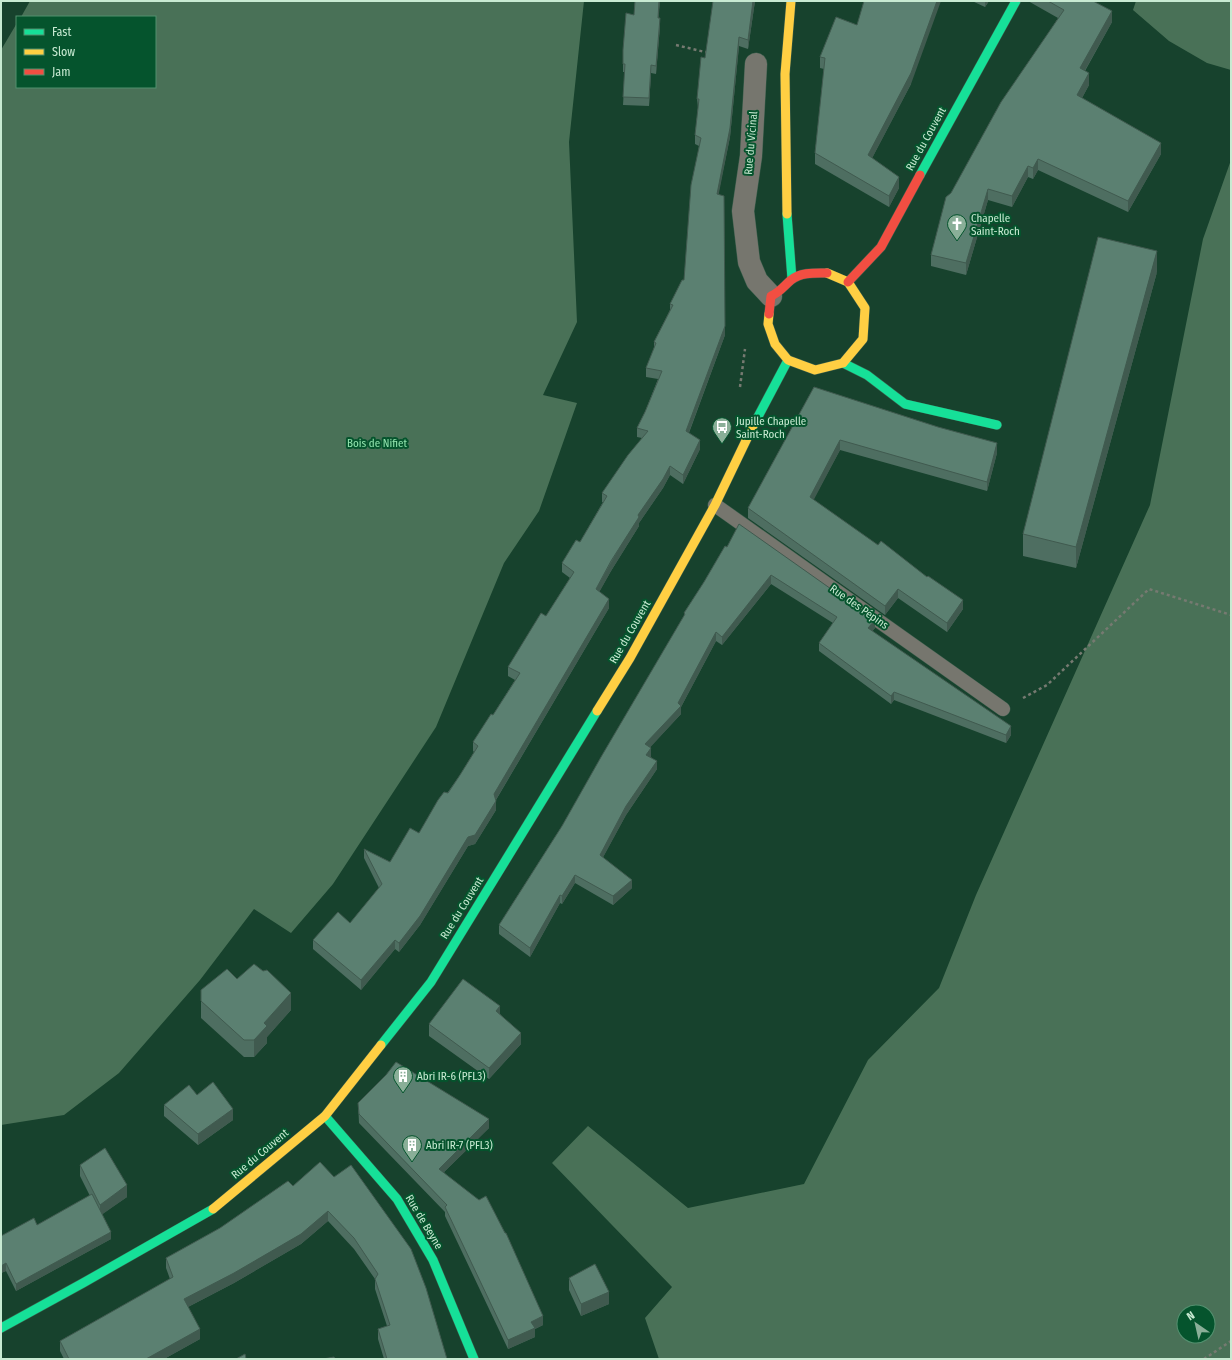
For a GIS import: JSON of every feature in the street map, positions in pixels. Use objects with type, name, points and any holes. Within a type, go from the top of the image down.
[{"type":"street","points":[[791,1],[786,74],[787,221],[792,279]]},
{"type":"street","name":"Rue du Couvent","points":[[848,282],[881,246],[1016,1]]},
{"type":"street","name":"Rue du Vicinal","points":[[756,64],[751,156],[743,211],[749,262],[757,281],[772,296]]},
{"type":"street","points":[[827,273],[848,282],[865,308],[863,339],[843,363],[815,370],[788,360],[774,344],[768,324],[772,296],[777,294],[792,279],[805,274],[827,273]]},
{"type":"street","name":"Rue du Couvent","points":[[1,1328],[210,1211],[325,1116],[431,982],[630,658],[715,505],[765,402],[788,360]]},
{"type":"street","points":[[843,363],[868,376],[905,404],[998,425]]},
{"type":"street","name":"Rue de Beyne","points":[[325,1116],[397,1199],[433,1260],[474,1359]]},
{"type":"lane","name":"Rue des Pépins","points":[[715,505],[1003,710]]},
{"type":"path","points":[[676,46],[712,54]]},
{"type":"path","points":[[1003,710],[1047,685],[1149,589],[1231,615]]},
{"type":"path","points":[[1204,1359],[1231,1341]]},
{"type":"green space","name":"Bois de Nifiet","points":[[30,1],[584,1],[569,142],[577,322],[543,395],[577,403],[539,511],[504,563],[436,727],[333,884],[291,933],[254,909],[200,980],[119,1073],[64,1115],[1,1125],[1,50],[16,25],[16,88],[156,88],[156,16],[22,16]]},
{"type":"green space","points":[[1136,1],[1231,1],[1231,70],[1207,63],[1169,41],[1133,10]]},
{"type":"green space","points":[[1231,160],[1231,1359],[659,1359],[645,1318],[672,1287],[552,1163],[588,1126],[688,1208],[804,1184],[868,1060],[939,988],[976,895],[1150,505],[1203,239]]},
{"type":"building","points":[[635,1],[659,1],[658,18],[660,18],[656,66],[651,65],[649,98],[623,97],[625,64],[623,64],[623,50],[626,13],[634,15]]},
{"type":"building","points":[[713,1],[753,1],[748,40],[739,37],[730,128],[717,194],[724,196],[725,326],[686,431],[700,440],[683,475],[670,466],[663,479],[638,515],[639,517],[611,561],[596,589],[609,599],[494,794],[496,801],[475,835],[468,837],[420,916],[399,943],[395,940],[361,980],[313,940],[338,912],[350,923],[382,884],[364,849],[390,862],[410,828],[419,833],[438,800],[444,792],[448,793],[460,775],[478,746],[473,742],[491,714],[493,715],[520,673],[508,667],[541,613],[546,616],[574,572],[562,563],[576,540],[580,542],[607,496],[602,493],[628,455],[648,431],[637,428],[662,371],[646,368],[656,343],[654,342],[673,305],[670,304],[682,280],[684,280],[691,185],[701,138],[695,135],[699,99],[697,99],[701,57],[705,58]]},
{"type":"building","points":[[864,1],[937,1],[911,73],[868,155],[899,177],[889,196],[815,153],[825,58],[820,57],[836,17],[857,25]]},
{"type":"building","points":[[1048,1],[1093,1],[1112,11],[1080,68],[1089,73],[1077,95],[1161,143],[1128,201],[1038,159],[1033,168],[1028,166],[1012,196],[988,189],[966,263],[931,255],[946,197],[951,193],[1001,102],[1064,10]]},
{"type":"building","points":[[1098,237],[1157,251],[1076,547],[1023,534]]},
{"type":"building","points":[[814,387],[938,427],[997,443],[987,482],[840,440],[810,497],[878,545],[881,541],[927,577],[928,576],[963,600],[947,623],[898,589],[885,606],[748,508]]},
{"type":"building","points":[[739,524],[875,620],[868,628],[1011,726],[1006,735],[894,692],[891,696],[819,643],[837,617],[771,575],[722,637],[716,632],[678,703],[681,706],[645,744],[651,748],[646,755],[657,761],[626,806],[600,855],[632,880],[613,896],[575,875],[562,896],[560,895],[530,948],[499,925],[562,826],[685,614],[684,613],[725,546],[727,547]]},
{"type":"building","points":[[254,964],[263,971],[267,970],[291,993],[264,1023],[267,1026],[254,1040],[244,1040],[201,1001],[201,990],[227,969],[237,979]]},
{"type":"building","points":[[463,979],[500,1006],[496,1011],[521,1033],[489,1068],[429,1024]]},
{"type":"building","points":[[396,1062],[489,1119],[439,1169],[479,1200],[486,1196],[506,1233],[543,1316],[531,1322],[535,1328],[508,1340],[445,1207],[447,1205],[359,1114],[358,1103],[386,1075]]},
{"type":"building","points":[[213,1082],[233,1109],[198,1134],[164,1105],[189,1085],[197,1095]]},
{"type":"building","points":[[105,1148],[127,1185],[100,1205],[80,1165]]},
{"type":"building","points":[[320,1162],[334,1177],[351,1165],[411,1249],[426,1288],[447,1359],[387,1359],[378,1329],[390,1325],[375,1279],[378,1274],[354,1238],[328,1211],[301,1234],[234,1273],[184,1299],[200,1329],[146,1359],[69,1359],[60,1341],[173,1277],[166,1258],[220,1228],[288,1181],[293,1186]]},
{"type":"building","points":[[92,1194],[111,1232],[16,1284],[6,1263],[1,1266],[1,1236],[34,1218],[37,1225]]},
{"type":"building","points":[[595,1264],[609,1292],[581,1304],[569,1278]]},
{"type":"building","points":[[245,1354],[246,1359],[236,1359]]},
{"type":"building","points":[[334,1357],[335,1359],[323,1359]]},
{"type":"traffic: fast","points":[[920,175],[1016,1]]},
{"type":"traffic: fast","points":[[787,214],[792,279]]},
{"type":"traffic: fast","points":[[753,426],[788,360]]},
{"type":"traffic: fast","points":[[843,363],[867,375],[905,404],[997,425]]},
{"type":"traffic: fast","points":[[381,1045],[431,982],[597,711]]},
{"type":"traffic: fast","points":[[325,1116],[397,1199],[433,1260],[474,1359]]},
{"type":"traffic: fast","points":[[1,1328],[213,1209]]},
{"type":"traffic: slow","points":[[787,214],[785,74],[791,1]]},
{"type":"traffic: slow","points":[[769,314],[768,324],[775,344],[788,360],[815,370],[843,363],[863,339],[865,308],[848,282],[827,273]]},
{"type":"traffic: slow","points":[[597,711],[630,658],[715,505],[753,426]]},
{"type":"traffic: slow","points":[[213,1209],[325,1116],[381,1045]]},
{"type":"traffic: jam","points":[[848,282],[881,247],[920,175]]},
{"type":"traffic: jam","points":[[769,314],[771,296],[795,277],[804,274],[827,273]]},
{"type":"place","name":"Chapelle Saint-Roch","points":[[957,241]]},
{"type":"place","name":"Jupille Chapelle Saint-Roch","points":[[722,444]]},
{"type":"place","name":"Abri IR-6 (PFL3)","points":[[403,1093]]},
{"type":"place","name":"Abri IR-7 (PFL3)","points":[[412,1162]]}]
